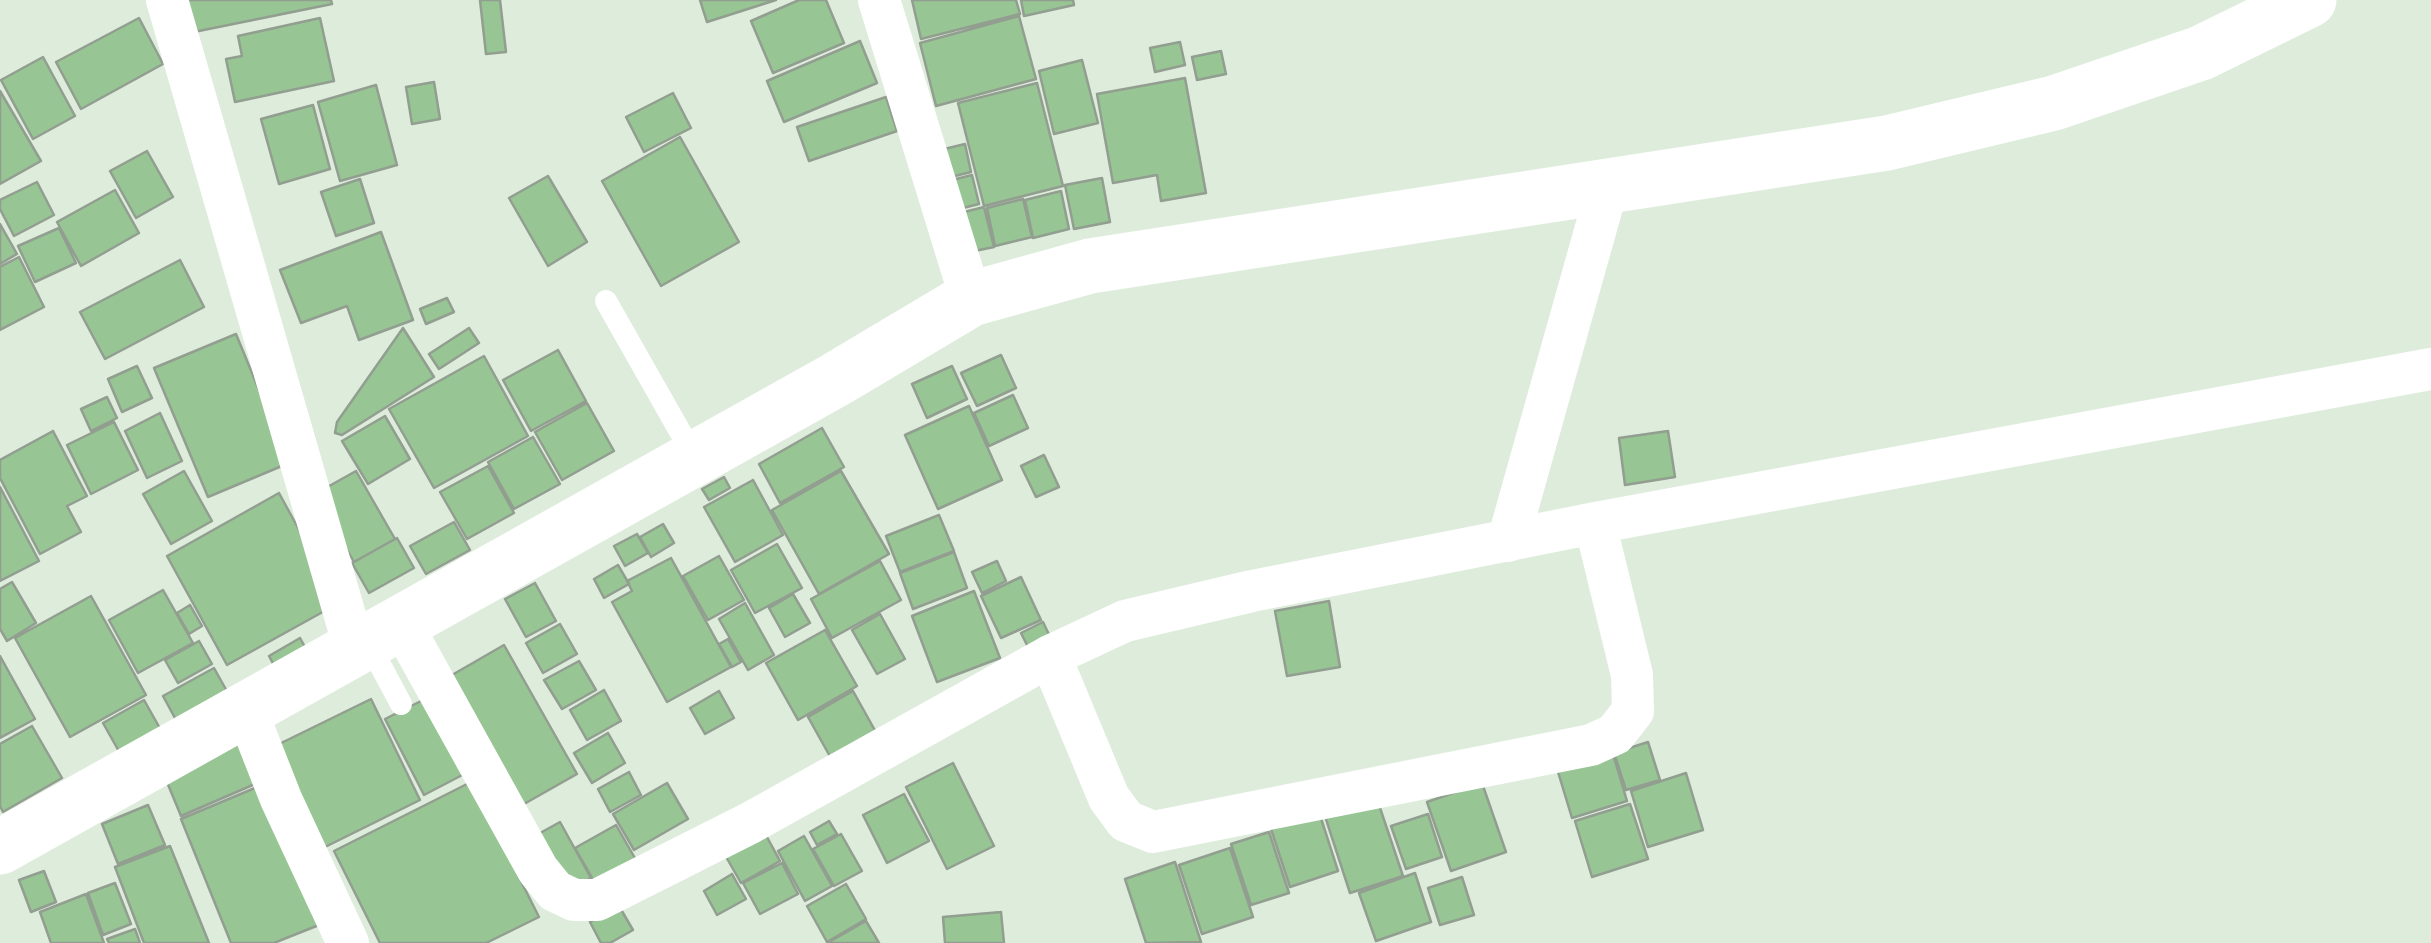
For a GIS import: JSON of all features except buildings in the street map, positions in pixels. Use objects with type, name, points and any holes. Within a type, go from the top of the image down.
[{"type":"street","points":[[167,0],[375,638],[538,870],[555,891],[574,900],[596,900],[750,824],[1050,656],[1125,621],[1252,591],[1508,540],[2431,369]]},
{"type":"street","points":[[879,0],[971,299]]},
{"type":"street","points":[[0,848],[696,458],[971,299],[1090,266],[1887,143],[2054,103],[2201,52],[2309,0]]},
{"type":"street","points":[[1508,540],[1608,185]]},
{"type":"street","points":[[1050,656],[1109,798],[1126,821],[1153,832],[1591,744],[1615,734],[1633,711],[1632,675],[1595,524]]},
{"type":"street","points":[[246,710],[280,799],[348,943]]},
{"type":"lane","points":[[606,301],[696,458]]},
{"type":"lane","points":[[375,638],[402,704]]}]
